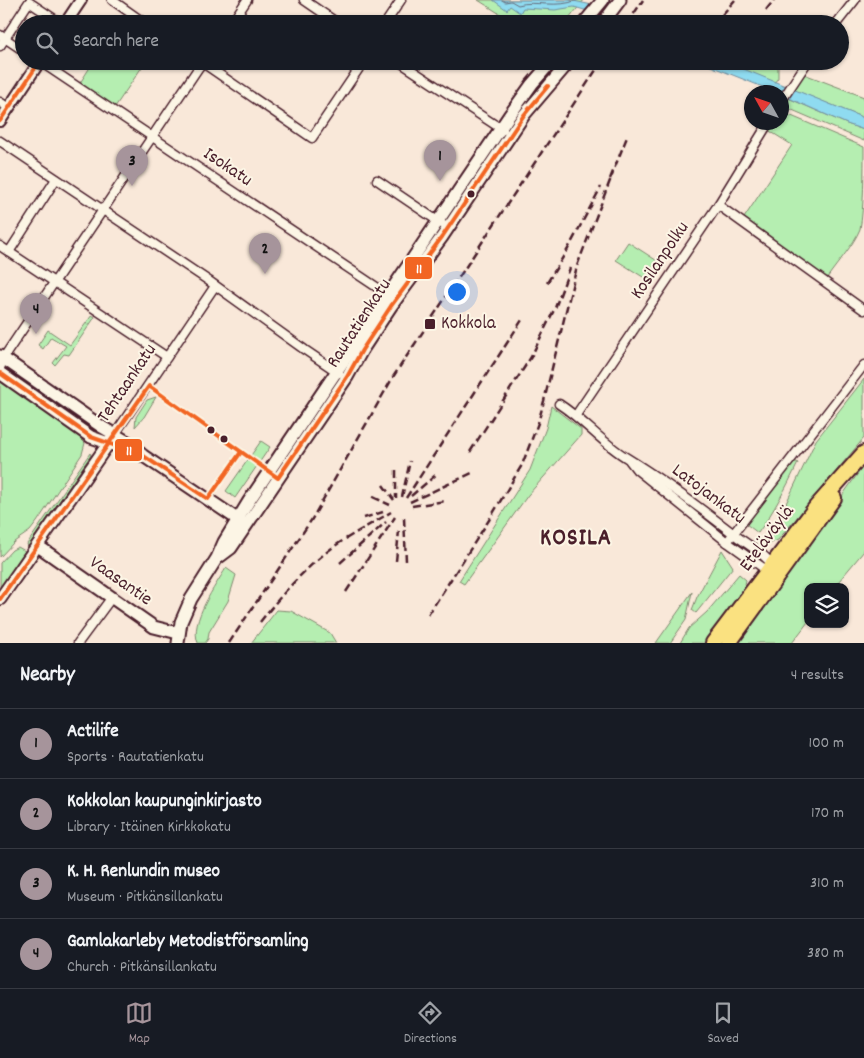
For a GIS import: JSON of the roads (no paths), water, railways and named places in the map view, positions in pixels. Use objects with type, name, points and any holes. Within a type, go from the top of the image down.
[{"type":"highway","name":"Eteläväylä","points":[[714,643],[773,570],[824,513],[861,457]]},
{"type":"highway","name":"Eteläväylä","points":[[730,643],[773,570]]},
{"type":"main road","points":[[590,15],[602,0]]},
{"type":"main road","points":[[609,15],[620,0]]},
{"type":"main road","name":"Rautatienkatu","points":[[178,638],[184,614],[191,599],[217,558],[224,542],[242,522],[505,132],[532,84],[544,70]]},
{"type":"main road","name":"Rautatienkatu","points":[[505,132],[533,104],[562,70]]},
{"type":"main road","points":[[1,361],[112,439]]},
{"type":"main road","points":[[0,373],[91,437],[112,439],[135,446],[142,455],[242,522]]},
{"type":"main road","name":"Tehtaankatu","points":[[0,599],[112,439]]},
{"type":"main road","name":"Vaasantie","points":[[38,546],[154,627],[178,638]]},
{"type":"street","points":[[70,15],[81,0]]},
{"type":"street","points":[[112,0],[133,15]]},
{"type":"street","points":[[237,15],[247,0]]},
{"type":"street","points":[[304,0],[326,15]]},
{"type":"street","points":[[391,15],[400,0]]},
{"type":"street","points":[[843,15],[855,0]]},
{"type":"street","points":[[19,15],[29,2],[49,15]]},
{"type":"street","points":[[0,46],[3,37],[15,21]]},
{"type":"street","points":[[3,37],[15,45]]},
{"type":"street","points":[[0,121],[4,105],[33,70]]},
{"type":"street","name":"Isokatu","points":[[53,70],[384,292],[389,302]]},
{"type":"street","points":[[1,361],[196,70]]},
{"type":"street","points":[[213,70],[312,138],[358,70]]},
{"type":"street","points":[[412,70],[505,132]]},
{"type":"street","points":[[789,87],[801,70]]},
{"type":"street","name":"Kosilanpolku","points":[[576,415],[718,205],[764,130]]},
{"type":"street","points":[[0,141],[342,374]]},
{"type":"street","points":[[9,252],[56,179]]},
{"type":"street","points":[[377,180],[443,225]]},
{"type":"street","points":[[718,205],[864,310]]},
{"type":"street","points":[[0,246],[167,357]]},
{"type":"street","name":"Tehtaankatu","points":[[112,439],[215,286]]},
{"type":"street","points":[[727,542],[864,365]]},
{"type":"street","name":"Latojankatu","points":[[559,404],[576,415],[627,458],[640,465],[734,534],[773,570]]},
{"type":"street","name":"Latojankatu","points":[[627,458],[637,470],[727,542],[773,570]]},
{"type":"street","points":[[78,643],[112,597]]},
{"type":"water","points":[[493,0],[569,0],[592,5],[588,11],[574,7],[555,10],[523,8],[520,13],[510,6],[507,10]]},
{"type":"water","points":[[720,70],[746,70],[783,85],[758,85]]},
{"type":"water","points":[[789,87],[864,118],[864,130],[789,98]]},
{"type":"railway","points":[[633,15],[643,0]]},
{"type":"railway","points":[[722,15],[735,0]]},
{"type":"railway","points":[[766,10],[774,0]]},
{"type":"railway","points":[[229,643],[312,519],[393,377],[596,70]]},
{"type":"railway","points":[[610,179],[627,137]]},
{"type":"railway","points":[[428,615],[522,465],[538,423],[577,266],[613,173]]},
{"type":"railway","points":[[547,283],[568,249],[601,187]]},
{"type":"railway","points":[[470,452],[531,357],[555,308],[570,268]]},
{"type":"railway","points":[[406,498],[522,320]]},
{"type":"railway","points":[[402,497],[410,461]]},
{"type":"railway","points":[[396,470],[396,498]]},
{"type":"railway","points":[[411,496],[438,473]]},
{"type":"railway","points":[[410,502],[472,473]]},
{"type":"railway","points":[[383,485],[394,500]]},
{"type":"railway","points":[[373,497],[390,505]]},
{"type":"railway","points":[[412,506],[446,501]]},
{"type":"railway","points":[[364,518],[383,512]]},
{"type":"railway","points":[[260,622],[293,583],[322,556],[391,512]]},
{"type":"railway","points":[[346,592],[395,517]]},
{"type":"railway","points":[[404,518],[406,561]]},
{"type":"railway","points":[[340,563],[386,522]]},
{"type":"railway","points":[[396,561],[399,531]]},
{"type":"place","name":"Actilife","points":[[440,181]]},
{"type":"place","name":"K. H. Renlundin museo","points":[[132,186]]},
{"type":"place","name":"Kokkolan kaupunginkirjasto","points":[[265,274]]},
{"type":"place","name":"Kokkola","points":[[430,324]]},
{"type":"place","name":"Gamlakarleby Metodistförsamling","points":[[36,334]]},
{"type":"district","name":"KOSILA","points":[[576,539]]}]
